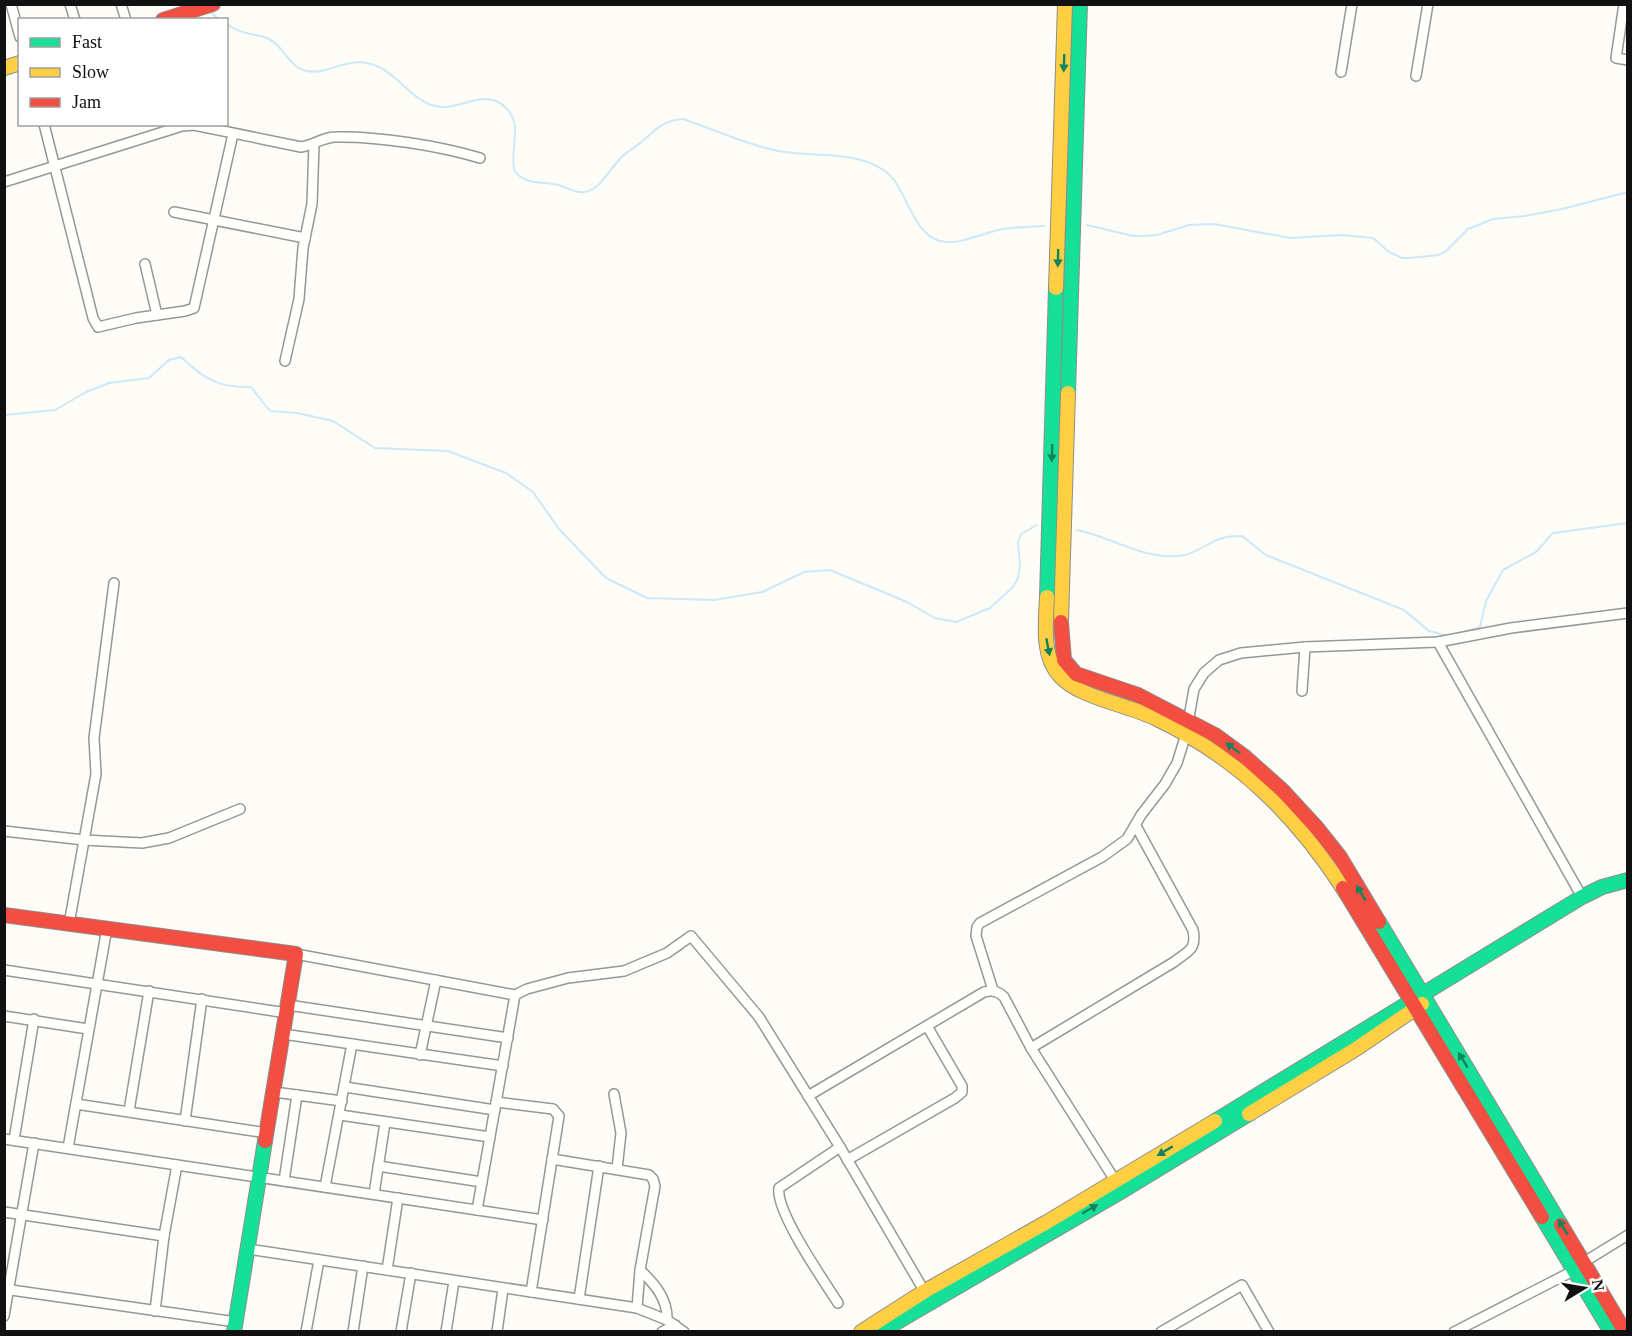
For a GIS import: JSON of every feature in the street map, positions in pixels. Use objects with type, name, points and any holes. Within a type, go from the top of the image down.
[{"type":"street","points":[[10,4],[18,30]]},
{"type":"street","points":[[1065,4],[1069,124]]},
{"type":"street","points":[[1080,4],[1069,124],[1063,313],[1046,622],[1046,636],[1052,663],[1063,679],[1081,691],[1187,727],[1252,779],[1302,829],[1419,1001],[1580,1266],[1625,1332]]},
{"type":"street","points":[[1341,72],[1352,4]]},
{"type":"street","points":[[1416,76],[1428,4]]},
{"type":"street","points":[[1624,4],[1616,58],[1628,60]]},
{"type":"street","points":[[170,18],[209,6]]},
{"type":"street","points":[[45,126],[96,326],[194,308],[232,134]]},
{"type":"street","points":[[4,171],[6,182],[179,126]]},
{"type":"street","points":[[198,126],[301,147],[337,137],[454,150],[480,158]]},
{"type":"street","points":[[285,361],[299,299],[305,238],[312,204],[314,144]]},
{"type":"street","points":[[174,212],[305,238]]},
{"type":"street","points":[[145,264],[158,315]]},
{"type":"street","points":[[69,924],[96,774],[94,738],[114,583]]},
{"type":"street","points":[[993,990],[976,936],[977,927],[980,923],[1102,857],[1127,839],[1177,763],[1194,689],[1204,673],[1219,660],[1241,653],[1305,647],[1438,642],[1511,628],[1628,613]]},
{"type":"street","points":[[1438,642],[1582,897]]},
{"type":"street","points":[[1302,691],[1305,647]]},
{"type":"street","points":[[4,831],[84,840],[142,843],[169,838],[240,808]]},
{"type":"street","points":[[1031,1048],[1192,949],[1195,941],[1193,930],[1136,826]]},
{"type":"street","points":[[862,1331],[1050,1226],[1353,1045],[1435,988],[1582,897],[1602,887],[1628,880]]},
{"type":"street","points":[[4,915],[296,954],[515,995],[527,989],[568,978],[624,971],[667,953],[691,936],[759,1017],[840,1147],[928,1296]]},
{"type":"street","points":[[68,1149],[106,928]]},
{"type":"street","points":[[7,1289],[155,1311],[235,1327],[296,954]]},
{"type":"street","points":[[4,969],[202,999],[508,1038]]},
{"type":"street","points":[[420,1055],[436,980]]},
{"type":"street","points":[[808,1096],[984,992],[993,990],[1004,997],[1031,1048],[1118,1186]]},
{"type":"street","points":[[129,1111],[148,991]]},
{"type":"street","points":[[477,1210],[515,995]]},
{"type":"street","points":[[185,1121],[202,999]]},
{"type":"street","points":[[4,1016],[88,1029]]},
{"type":"street","points":[[34,1019],[9,1140],[543,1220]]},
{"type":"street","points":[[847,1160],[962,1092],[962,1086],[927,1026]]},
{"type":"street","points":[[283,1034],[503,1066]]},
{"type":"street","points":[[325,1187],[352,1044]]},
{"type":"street","points":[[345,1087],[496,1106],[553,1109],[558,1113],[531,1292]]},
{"type":"street","points":[[274,1092],[342,1101]]},
{"type":"street","points":[[614,1094],[621,1133],[617,1169]]},
{"type":"street","points":[[284,1181],[297,1095]]},
{"type":"street","points":[[76,1104],[267,1133]]},
{"type":"street","points":[[340,1115],[490,1137]]},
{"type":"street","points":[[374,1194],[385,1122]]},
{"type":"street","points":[[4,1317],[7,1289],[34,1143]]},
{"type":"street","points":[[838,1303],[788,1219],[778,1194],[779,1188],[840,1147]]},
{"type":"street","points":[[552,1159],[649,1175],[655,1182],[640,1270],[637,1308]]},
{"type":"street","points":[[155,1311],[164,1236],[177,1165]]},
{"type":"street","points":[[378,1166],[482,1182]]},
{"type":"street","points":[[579,1299],[599,1166]]},
{"type":"street","points":[[387,1270],[398,1198]]},
{"type":"street","points":[[4,1212],[164,1236]]},
{"type":"street","points":[[1454,1332],[1580,1266],[1628,1235]]},
{"type":"street","points":[[248,1249],[637,1308],[671,1322],[684,1332]]},
{"type":"street","points":[[306,1332],[319,1260]]},
{"type":"street","points":[[353,1332],[363,1266]]},
{"type":"street","points":[[1580,1266],[1611,1332]]},
{"type":"street","points":[[640,1270],[653,1281],[659,1290],[671,1322]]},
{"type":"street","points":[[401,1332],[411,1273]]},
{"type":"street","points":[[446,1332],[454,1281]]},
{"type":"street","points":[[1161,1332],[1242,1285],[1269,1332]]},
{"type":"street","points":[[497,1332],[503,1289]]},
{"type":"street","points":[[880,1332],[928,1296]]},
{"type":"street","points":[[662,1332],[671,1322]]},
{"type":"waterway","points":[[209,10],[217,18]]},
{"type":"waterway","points":[[228,25],[239,31],[269,39],[291,62],[307,71],[325,70],[349,63],[368,63],[386,71],[420,99],[435,106],[453,106],[480,99],[497,101],[511,114],[514,122],[513,164],[515,172],[533,182],[558,185],[577,192],[590,190],[599,184],[623,156],[655,130],[669,122],[683,119],[742,141],[778,151],[833,155],[873,164],[892,178],[922,229],[940,241],[956,242],[1003,229],[1044,226]]},
{"type":"waterway","points":[[1087,225],[1133,236],[1157,235],[1189,225],[1214,224],[1290,238],[1341,235],[1373,238],[1389,252],[1402,258],[1410,258],[1445,252],[1468,229],[1493,219],[1562,209],[1628,192]]},
{"type":"waterway","points":[[4,415],[55,410],[86,392],[109,383],[149,378],[169,360],[181,357],[213,381],[230,386],[251,387],[270,411],[297,413],[333,421],[375,448],[448,451],[506,473],[533,492],[559,529],[606,578],[647,598],[714,600],[762,592],[804,572],[830,570],[907,602],[935,618],[956,622],[990,608],[1013,587],[1018,578],[1020,563],[1018,542],[1021,534],[1037,525]]},
{"type":"waterway","points":[[1454,635],[1480,627],[1486,601],[1503,570],[1536,552],[1553,533],[1628,523]]},
{"type":"waterway","points":[[1077,530],[1143,552],[1170,556],[1190,554],[1225,537],[1242,536],[1266,555],[1404,610],[1429,631],[1448,636]]},
{"type":"traffic: fast","points":[[1068,393],[1080,4]]},
{"type":"traffic: fast","points":[[1047,597],[1056,288]]},
{"type":"traffic: fast","points":[[1215,1121],[1582,897],[1602,887],[1628,880]]},
{"type":"traffic: fast","points":[[1379,922],[1561,1225]]},
{"type":"traffic: fast","points":[[880,1332],[1249,1114]]},
{"type":"traffic: fast","points":[[234,1332],[265,1141]]},
{"type":"traffic: fast","points":[[1542,1217],[1611,1332]]},
{"type":"traffic: slow","points":[[1056,288],[1065,4]]},
{"type":"traffic: slow","points":[[4,68],[18,64]]},
{"type":"traffic: slow","points":[[1061,622],[1068,393]]},
{"type":"traffic: slow","points":[[1047,597],[1047,649],[1054,668],[1060,676],[1079,690],[1144,713],[1185,733],[1238,769],[1284,812],[1343,888]]},
{"type":"traffic: slow","points":[[1249,1114],[1356,1049],[1422,1004]]},
{"type":"traffic: slow","points":[[861,1332],[925,1291],[1047,1222],[1215,1121]]},
{"type":"traffic: jam","points":[[169,18],[213,4]]},
{"type":"traffic: jam","points":[[1061,622],[1064,660],[1076,674],[1138,695],[1215,735],[1245,757],[1282,790],[1340,857],[1379,922]]},
{"type":"traffic: jam","points":[[1343,888],[1542,1217]]},
{"type":"traffic: jam","points":[[4,915],[296,954],[265,1141]]},
{"type":"traffic: jam","points":[[1561,1225],[1625,1332]]}]
